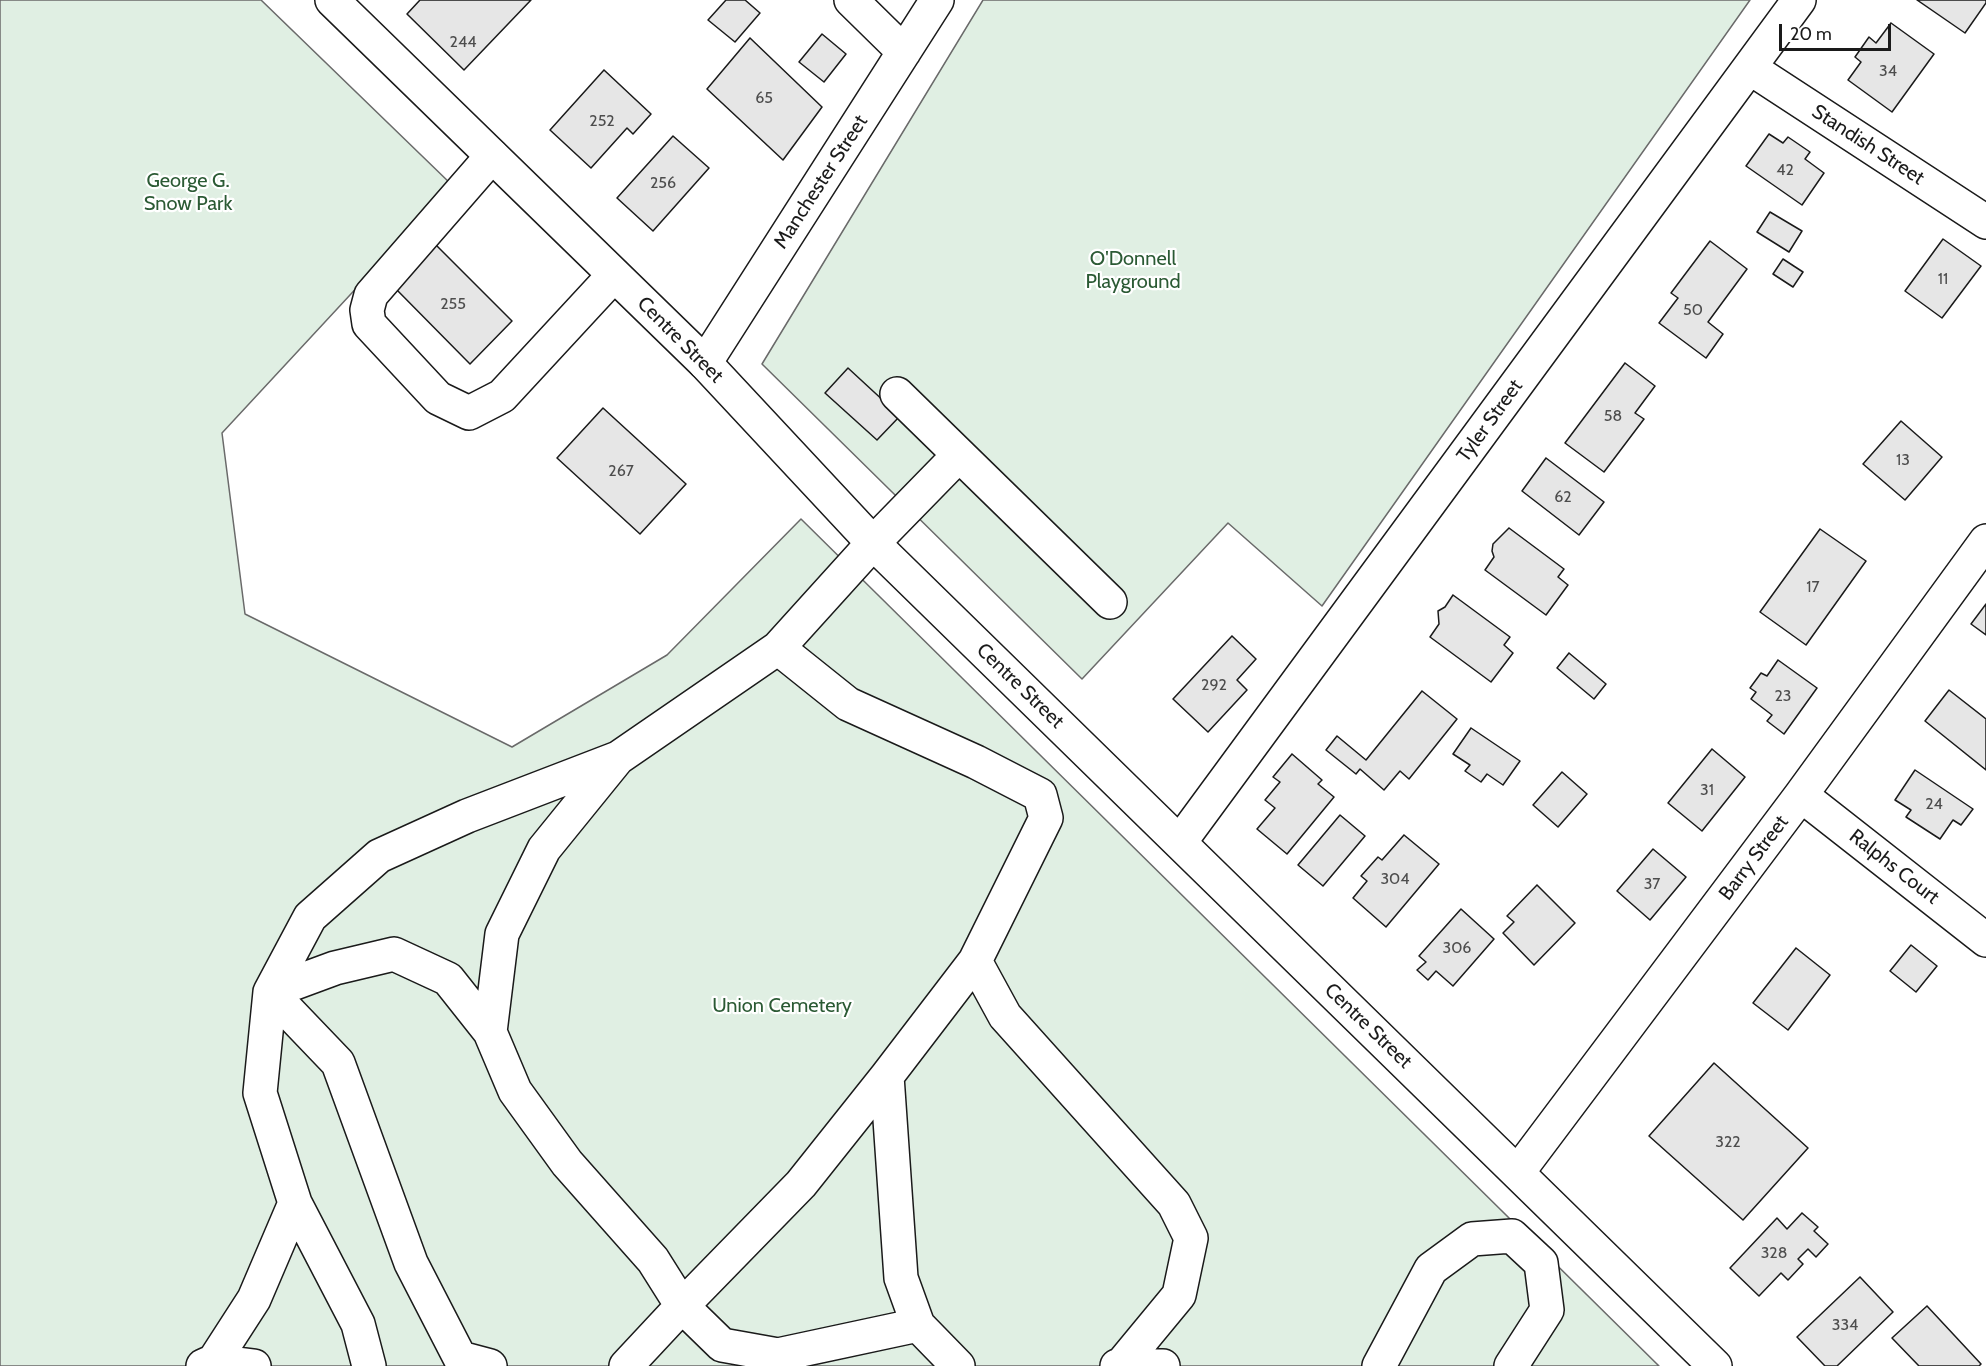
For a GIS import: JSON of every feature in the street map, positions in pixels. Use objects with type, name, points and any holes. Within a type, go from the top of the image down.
[{"type":"street","name":"Centre Street","points":[[332,0],[705,363],[873,543],[1715,1366]]},
{"type":"street","points":[[851,0],[904,52]]},
{"type":"street","name":"Manchester Street","points":[[705,363],[937,0]]},
{"type":"street","name":"Tyler Street","points":[[1180,842],[1799,0]]},
{"type":"street","name":"Standish Street","points":[[1750,68],[1986,222]]},
{"type":"street","points":[[492,156],[371,295],[367,310],[369,324],[438,398],[469,413],[502,396],[614,275]]},
{"type":"street","points":[[897,394],[1110,602]]},
{"type":"street","points":[[369,1366],[358,1324],[295,1203],[260,1093],[270,992],[310,917],[380,856],[468,816],[618,758],[778,648],[873,543],[958,456]]},
{"type":"street","name":"Barry Street","points":[[1518,1173],[1801,795],[1986,541]]},
{"type":"street","points":[[626,1366],[801,1184],[887,1076],[975,961],[1046,818],[1040,795],[976,762],[848,704],[778,648]]},
{"type":"street","points":[[490,1032],[502,933],[544,849],[618,758]]},
{"type":"street","name":"Ralphs Court","points":[[1801,795],[1986,940]]},
{"type":"street","points":[[270,992],[335,968],[394,954],[448,979],[490,1032],[515,1091],[567,1163],[653,1260],[682,1306],[722,1345],[778,1355],[918,1325]]},
{"type":"street","points":[[975,961],[1005,1016],[1174,1204],[1191,1238],[1179,1295],[1120,1365]]},
{"type":"street","points":[[270,992],[338,1063],[411,1263],[459,1358],[490,1366]]},
{"type":"street","points":[[887,1076],[901,1278],[918,1325],[958,1366]]},
{"type":"street","points":[[208,1364],[254,1299],[295,1203]]},
{"type":"street","points":[[1379,1366],[1431,1269],[1472,1239],[1512,1236],[1541,1263],[1547,1310],[1511,1366]]},
{"type":"street","points":[[208,1364],[254,1366]]},
{"type":"street","points":[[1120,1365],[1163,1366]]},
{"type":"green space","name":"Union Cemetery","points":[[0,0],[261,0],[452,185],[222,433],[245,614],[512,747],[667,655],[801,519],[1659,1366],[0,1366]]},
{"type":"green space","name":"O'Donnell Playground","points":[[983,0],[1750,0],[1322,606],[1228,523],[1082,679],[762,364]]},
{"type":"building","points":[[420,0],[531,0],[464,70],[407,14]]},
{"type":"building","points":[[726,0],[745,0],[760,13],[735,42],[708,20]]},
{"type":"building","points":[[1917,0],[1986,0],[1986,3],[1965,33]]},
{"type":"building","points":[[1891,23],[1934,54],[1892,112],[1848,80],[1861,62],[1855,57],[1869,37],[1876,43]]},
{"type":"building","points":[[822,34],[846,54],[824,82],[799,62]]},
{"type":"building","points":[[750,38],[822,107],[783,160],[707,89]]},
{"type":"building","points":[[604,70],[651,114],[633,134],[627,128],[591,168],[550,130]]},
{"type":"building","points":[[1769,134],[1783,143],[1788,137],[1810,152],[1805,159],[1824,173],[1802,205],[1746,166]]},
{"type":"building","points":[[673,136],[709,168],[653,231],[617,198]]},
{"type":"building","points":[[1770,212],[1802,231],[1789,252],[1757,232]]},
{"type":"building","points":[[1943,239],[1981,266],[1942,318],[1905,291]]},
{"type":"building","points":[[1710,241],[1747,269],[1708,322],[1723,334],[1706,358],[1659,323],[1678,298],[1671,293]]},
{"type":"building","points":[[436,245],[512,321],[470,364],[394,287]]},
{"type":"building","points":[[1783,259],[1803,272],[1793,287],[1773,274]]},
{"type":"building","points":[[1625,363],[1655,386],[1635,413],[1644,419],[1604,472],[1565,443]]},
{"type":"building","points":[[848,368],[900,416],[877,440],[825,393]]},
{"type":"building","points":[[603,408],[686,484],[640,534],[557,458]]},
{"type":"building","points":[[1901,421],[1942,457],[1905,500],[1863,464]]},
{"type":"building","points":[[1546,458],[1604,502],[1579,535],[1522,491]]},
{"type":"building","points":[[1509,528],[1564,569],[1558,577],[1568,585],[1546,615],[1485,570],[1494,557],[1493,544]]},
{"type":"building","points":[[1820,529],[1866,561],[1806,645],[1760,612]]},
{"type":"building","points":[[1453,595],[1510,637],[1504,645],[1513,653],[1491,682],[1430,637],[1439,624],[1438,611],[1445,607]]},
{"type":"building","points":[[1986,604],[1986,635],[1971,624]]},
{"type":"building","points":[[1232,636],[1256,659],[1237,680],[1247,690],[1208,732],[1173,699]]},
{"type":"building","points":[[1569,653],[1606,684],[1594,699],[1557,668]]},
{"type":"building","points":[[1778,660],[1817,688],[1784,734],[1767,721],[1772,715],[1751,699],[1756,692],[1750,688],[1761,673],[1767,676]]},
{"type":"building","points":[[1949,690],[1986,719],[1986,770],[1925,721]]},
{"type":"building","points":[[1422,691],[1457,719],[1409,779],[1400,771],[1384,790],[1360,769],[1356,774],[1326,750],[1337,736],[1366,760]]},
{"type":"building","points":[[1471,728],[1520,761],[1503,785],[1487,774],[1481,782],[1465,771],[1470,765],[1453,754]]},
{"type":"building","points":[[1712,749],[1745,777],[1702,831],[1668,803]]},
{"type":"building","points":[[1292,754],[1322,780],[1318,784],[1334,797],[1287,854],[1257,829],[1275,808],[1265,800],[1280,782],[1273,777]]},
{"type":"building","points":[[1915,770],[1973,809],[1961,825],[1953,820],[1940,839],[1906,817],[1911,810],[1895,800]]},
{"type":"building","points":[[1562,772],[1587,794],[1558,827],[1533,805]]},
{"type":"building","points":[[1340,815],[1365,836],[1323,886],[1298,865]]},
{"type":"building","points":[[1404,835],[1439,864],[1386,927],[1353,898],[1367,881],[1361,876],[1378,857],[1382,860]]},
{"type":"building","points":[[1653,849],[1686,877],[1650,920],[1617,891]]},
{"type":"building","points":[[1537,885],[1575,923],[1534,965],[1503,933],[1514,922],[1507,916]]},
{"type":"building","points":[[1461,909],[1494,939],[1453,986],[1436,971],[1428,980],[1417,970],[1426,962],[1419,956]]},
{"type":"building","points":[[1911,945],[1937,966],[1916,992],[1890,971]]},
{"type":"building","points":[[1796,948],[1830,975],[1788,1030],[1753,1003]]},
{"type":"building","points":[[1714,1063],[1808,1148],[1743,1220],[1649,1136]]},
{"type":"building","points":[[1802,1213],[1818,1227],[1814,1231],[1828,1244],[1816,1257],[1808,1249],[1798,1259],[1803,1264],[1788,1280],[1781,1273],[1759,1296],[1730,1268],[1777,1218],[1787,1229]]},
{"type":"building","points":[[1860,1277],[1893,1312],[1837,1366],[1825,1366],[1797,1337]]},
{"type":"building","points":[[1927,1306],[1981,1364],[1979,1366],[1919,1366],[1892,1338]]},
{"type":"park label","name":"George G. Snow Park","points":[[188,192]]}]
